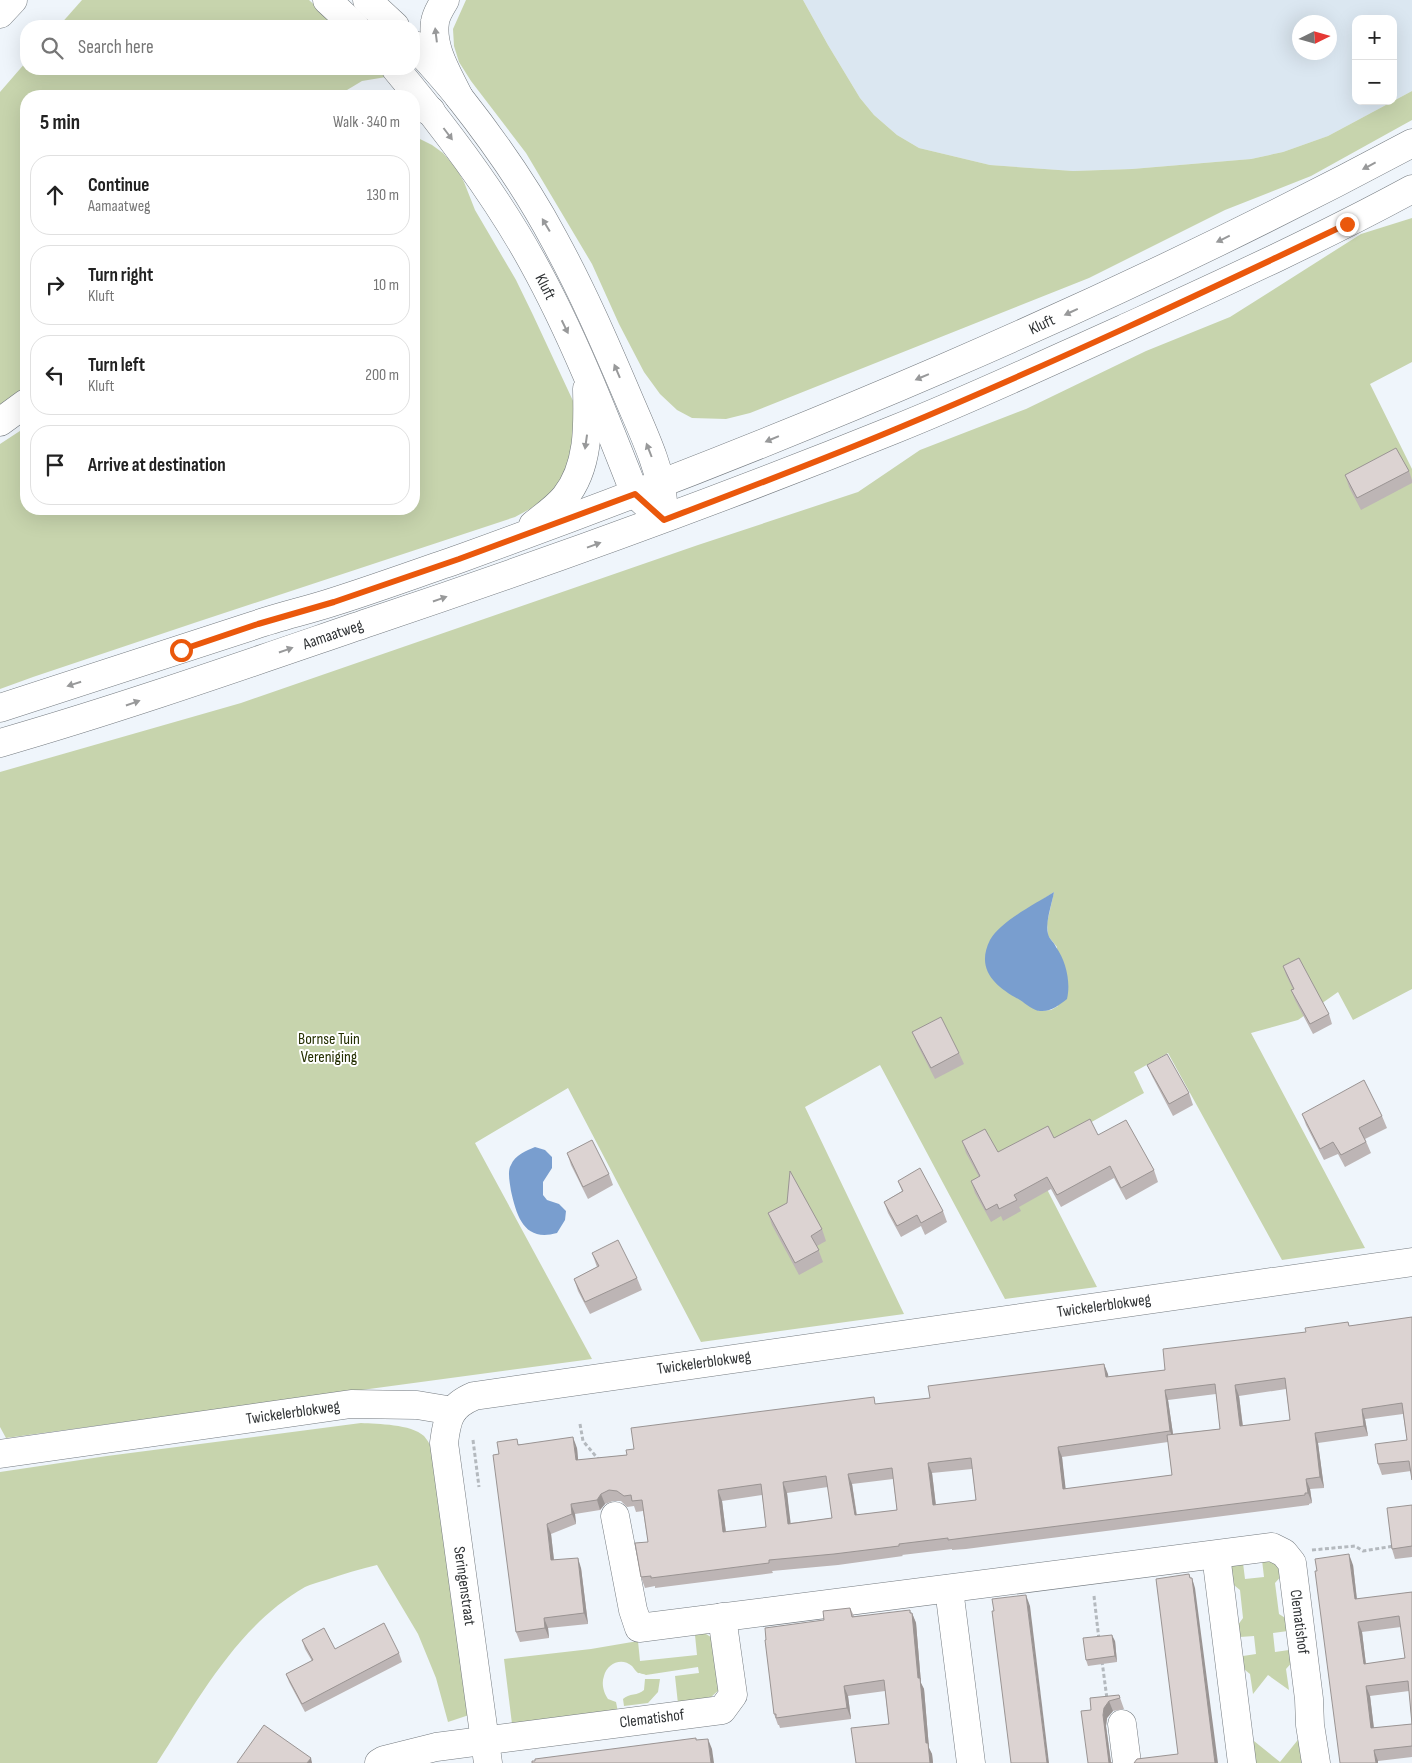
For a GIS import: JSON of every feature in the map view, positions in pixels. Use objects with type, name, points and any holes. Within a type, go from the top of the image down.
[{"type":"main road","points":[[0,14],[13,0]]},
{"type":"main road","points":[[327,0],[349,20]]},
{"type":"main road","points":[[368,0],[389,20]]},
{"type":"main road","points":[[444,0],[435,20],[434,32],[444,66],[459,97]]},
{"type":"main road","name":"Kluft","points":[[420,52],[459,97],[515,176],[553,237],[582,293],[610,354],[662,484],[664,520]]},
{"type":"main road","name":"Kluft","points":[[400,75],[410,90]]},
{"type":"main road","name":"Kluft","points":[[422,109],[481,178],[532,260],[587,376],[635,494],[664,520]]},
{"type":"main road","name":"Kluft","points":[[662,484],[1009,341],[1292,205],[1412,143]]},
{"type":"main road","points":[[664,520],[896,429],[1024,374],[1198,295],[1321,236],[1412,189]]},
{"type":"main road","points":[[519,536],[554,507],[573,484],[581,465],[586,442],[588,420],[587,376]]},
{"type":"main road","points":[[0,422],[20,407]]},
{"type":"main road","name":"Aamaatweg","points":[[0,708],[258,624],[334,602],[662,484]]},
{"type":"main road","name":"Aamaatweg","points":[[0,743],[96,715],[518,573],[664,520]]},
{"type":"main road","name":"Twickelerblokweg","points":[[0,1454],[351,1404],[417,1405],[453,1411],[462,1401],[474,1396],[1412,1262]]},
{"type":"main road","name":"Seringenstraat","points":[[453,1411],[446,1422],[444,1443],[486,1752]]},
{"type":"main road","points":[[615,1516],[633,1610],[639,1628],[1272,1548],[1284,1553]]},
{"type":"main road","name":"Clematishof","points":[[1284,1553],[1292,1563],[1309,1699],[1310,1726],[1316,1763]]},
{"type":"main road","points":[[1216,1555],[1242,1763]]},
{"type":"main road","points":[[949,1589],[971,1763]]},
{"type":"main road","name":"Clematishof","points":[[379,1763],[384,1760],[436,1747],[486,1752],[722,1710],[733,1695],[722,1617]]},
{"type":"main road","points":[[1122,1724],[1127,1763]]},
{"type":"path","points":[[580,1424],[583,1441],[604,1465]]},
{"type":"path","points":[[1284,1553],[1355,1546],[1363,1551],[1402,1545]]},
{"type":"path","points":[[1091,1571],[1100,1648]]},
{"type":"path","points":[[1102,1657],[1110,1724],[1122,1724]]},
{"type":"shaded area","points":[[803,0],[1412,0],[1412,91],[1397,99],[1397,15],[1352,15],[1352,105],[1386,105],[1328,136],[1283,152],[1251,159],[1132,169],[1073,171],[990,165],[919,148],[897,135],[874,115],[860,98]]},
{"type":"green space","points":[[82,0],[309,0],[331,20],[64,20]]},
{"type":"green space","points":[[466,0],[803,0],[860,98],[874,115],[897,135],[919,148],[990,165],[1073,171],[1132,169],[1251,159],[1283,152],[1328,136],[1386,105],[1397,105],[1397,99],[1412,91],[1412,120],[1311,176],[1225,210],[1089,278],[750,413],[726,419],[692,418],[677,410],[660,394],[644,372],[619,324],[592,264],[526,153],[471,81],[459,62],[454,46],[453,29]]},
{"type":"green space","points":[[20,69],[20,75],[384,75],[386,77],[362,81],[347,90],[20,90],[20,399],[0,411],[0,92]]},
{"type":"green space","points":[[420,139],[443,153],[456,168],[464,182],[475,210],[516,280],[574,403],[579,433],[571,467],[550,498],[515,517],[0,689],[0,444],[20,431],[20,515],[420,515]]},
{"type":"green space","name":"Bornse Tuin Vereniging","points":[[1412,218],[1412,362],[1370,384],[1412,469],[1412,989],[1353,1020],[1338,992],[1298,1020],[1251,1033],[1365,1248],[1282,1260],[1168,1053],[1134,1072],[1144,1093],[1030,1156],[1097,1287],[1005,1299],[880,1065],[805,1107],[904,1314],[701,1342],[568,1088],[475,1143],[592,1359],[6,1438],[0,1427],[0,772],[241,703],[698,545],[858,492],[920,450],[1026,409],[1146,351],[1230,317],[1361,234]],"holes":[[[1054,892],[1047,923],[1048,936],[1057,947],[1058,1006],[1051,1010],[1038,1011],[1003,926]]]},
{"type":"green space","points":[[361,1423],[394,1425],[418,1432],[426,1438],[437,1457],[469,1715],[448,1722],[436,1678],[418,1634],[377,1565],[305,1587],[281,1603],[259,1622],[221,1666],[157,1763],[0,1763],[0,1472]]},
{"type":"green space","points":[[1273,1557],[1284,1573],[1275,1583],[1279,1614],[1290,1621],[1288,1631],[1273,1633],[1275,1652],[1289,1650],[1295,1659],[1286,1669],[1289,1690],[1268,1675],[1253,1694],[1250,1674],[1240,1666],[1239,1660],[1243,1656],[1256,1654],[1254,1636],[1240,1637],[1235,1629],[1243,1618],[1240,1590],[1229,1581],[1228,1571],[1235,1561],[1243,1563],[1245,1579],[1264,1577],[1262,1560]]},
{"type":"green space","points":[[702,1633],[714,1639],[720,1689],[710,1698],[678,1704],[675,1676],[699,1673],[698,1667],[646,1675],[638,1673],[628,1663],[620,1662],[608,1668],[603,1679],[603,1688],[607,1697],[616,1702],[618,1712],[512,1724],[504,1659],[591,1649],[638,1641],[640,1661],[697,1655],[695,1635]]},
{"type":"green space","points":[[645,1679],[660,1679],[658,1692],[648,1703],[624,1706],[623,1699],[644,1690]]},
{"type":"green space","points":[[1301,1736],[1304,1763],[1253,1763],[1250,1746],[1254,1741],[1280,1762]]},
{"type":"water","points":[[1054,892],[1047,929],[1065,965],[1068,992],[1067,999],[1058,1006],[1040,1011],[1030,1007],[996,983],[987,969],[986,951],[990,940],[1002,926],[1019,913]]},
{"type":"water","points":[[535,1147],[545,1150],[552,1157],[552,1168],[543,1182],[543,1195],[547,1200],[559,1204],[566,1211],[565,1220],[557,1233],[546,1235],[530,1231],[520,1219],[513,1201],[509,1174],[510,1168],[518,1156]]},
{"type":"building","points":[[1396,448],[1409,471],[1357,498],[1345,475]]},
{"type":"building","points":[[1299,958],[1329,1014],[1310,1024],[1291,990],[1294,989],[1283,966]]},
{"type":"building","points":[[941,1017],[959,1053],[931,1068],[912,1032]]},
{"type":"building","points":[[1167,1054],[1189,1093],[1169,1104],[1147,1065]]},
{"type":"building","points":[[1364,1080],[1382,1116],[1359,1128],[1366,1142],[1341,1155],[1333,1142],[1320,1149],[1302,1114]]},
{"type":"building","points":[[1090,1119],[1098,1135],[1126,1120],[1154,1170],[1121,1188],[1110,1166],[1057,1195],[1047,1177],[1014,1195],[1017,1200],[999,1209],[997,1204],[986,1210],[971,1181],[980,1176],[962,1141],[985,1129],[998,1152],[1048,1126],[1054,1138]]},
{"type":"building","points":[[592,1140],[609,1174],[583,1187],[567,1153]]},
{"type":"building","points":[[920,1168],[943,1211],[921,1223],[917,1215],[897,1226],[884,1202],[903,1191],[898,1181]]},
{"type":"building","points":[[790,1171],[822,1229],[811,1236],[819,1250],[795,1263],[768,1213],[787,1203]]},
{"type":"building","points":[[618,1240],[637,1278],[585,1302],[574,1279],[599,1266],[592,1253]]},
{"type":"building","points":[[1412,1317],[1412,1480],[1409,1461],[1378,1464],[1375,1444],[1407,1440],[1402,1403],[1362,1409],[1364,1426],[1315,1433],[1320,1477],[1306,1479],[1308,1493],[1305,1493],[1305,1495],[948,1540],[948,1538],[899,1544],[899,1546],[834,1554],[769,1560],[769,1563],[651,1578],[651,1576],[641,1577],[635,1543],[648,1542],[642,1500],[632,1501],[631,1495],[624,1496],[617,1491],[609,1490],[601,1494],[597,1500],[571,1504],[572,1514],[547,1524],[551,1560],[578,1558],[584,1613],[544,1618],[545,1628],[516,1632],[493,1455],[499,1454],[497,1442],[517,1439],[518,1445],[573,1437],[576,1460],[627,1455],[626,1450],[634,1449],[631,1428],[874,1397],[875,1404],[930,1398],[928,1386],[1104,1364],[1106,1377],[1165,1370],[1163,1349],[1306,1332],[1305,1328],[1348,1322],[1349,1326]],"holes":[[[1285,1378],[1290,1420],[1240,1426],[1235,1385]],[[1215,1384],[1220,1429],[1167,1435],[1172,1475],[1063,1489],[1058,1447],[1170,1431],[1165,1390]],[[971,1458],[976,1500],[933,1505],[928,1463]],[[892,1468],[897,1510],[855,1515],[848,1474]],[[826,1476],[832,1518],[788,1524],[783,1482]],[[761,1484],[766,1527],[723,1532],[718,1490]]]},
{"type":"building","points":[[1412,1505],[1412,1546],[1392,1549],[1387,1508]]},
{"type":"building","points":[[1349,1554],[1355,1599],[1412,1592],[1412,1724],[1412,1746],[1374,1750],[1376,1763],[1340,1763],[1315,1559]],"holes":[[[1399,1616],[1405,1658],[1364,1664],[1358,1622]],[[1408,1681],[1412,1724],[1371,1728],[1366,1686]]]},
{"type":"building","points":[[1189,1574],[1190,1578],[1192,1578],[1215,1763],[1134,1763],[1137,1759],[1178,1754],[1156,1579]]},
{"type":"building","points":[[1026,1595],[1047,1763],[1011,1763],[992,1611],[994,1611],[992,1599]]},
{"type":"building","points":[[850,1608],[852,1617],[910,1610],[910,1613],[912,1613],[918,1678],[920,1678],[926,1743],[928,1743],[930,1763],[856,1763],[851,1728],[889,1724],[884,1680],[844,1686],[847,1708],[776,1718],[765,1628],[824,1620],[823,1611]]},
{"type":"building","points":[[384,1623],[399,1653],[302,1704],[286,1674],[313,1660],[302,1640],[324,1628],[335,1649]]},
{"type":"building","points":[[1112,1635],[1115,1656],[1086,1660],[1083,1638]]},
{"type":"building","points":[[1119,1695],[1120,1698],[1109,1701],[1104,1708],[1103,1715],[1109,1763],[1088,1763],[1081,1711],[1091,1710],[1090,1698]]},
{"type":"building","points":[[264,1725],[311,1758],[307,1763],[237,1763]]},
{"type":"building","points":[[696,1738],[696,1740],[708,1739],[711,1763],[532,1763],[535,1759]]},
{"type":"route","points":[[181,650],[258,624],[334,602],[459,559],[635,494],[664,520],[896,429],[1024,374],[1198,295],[1347,224]]}]
